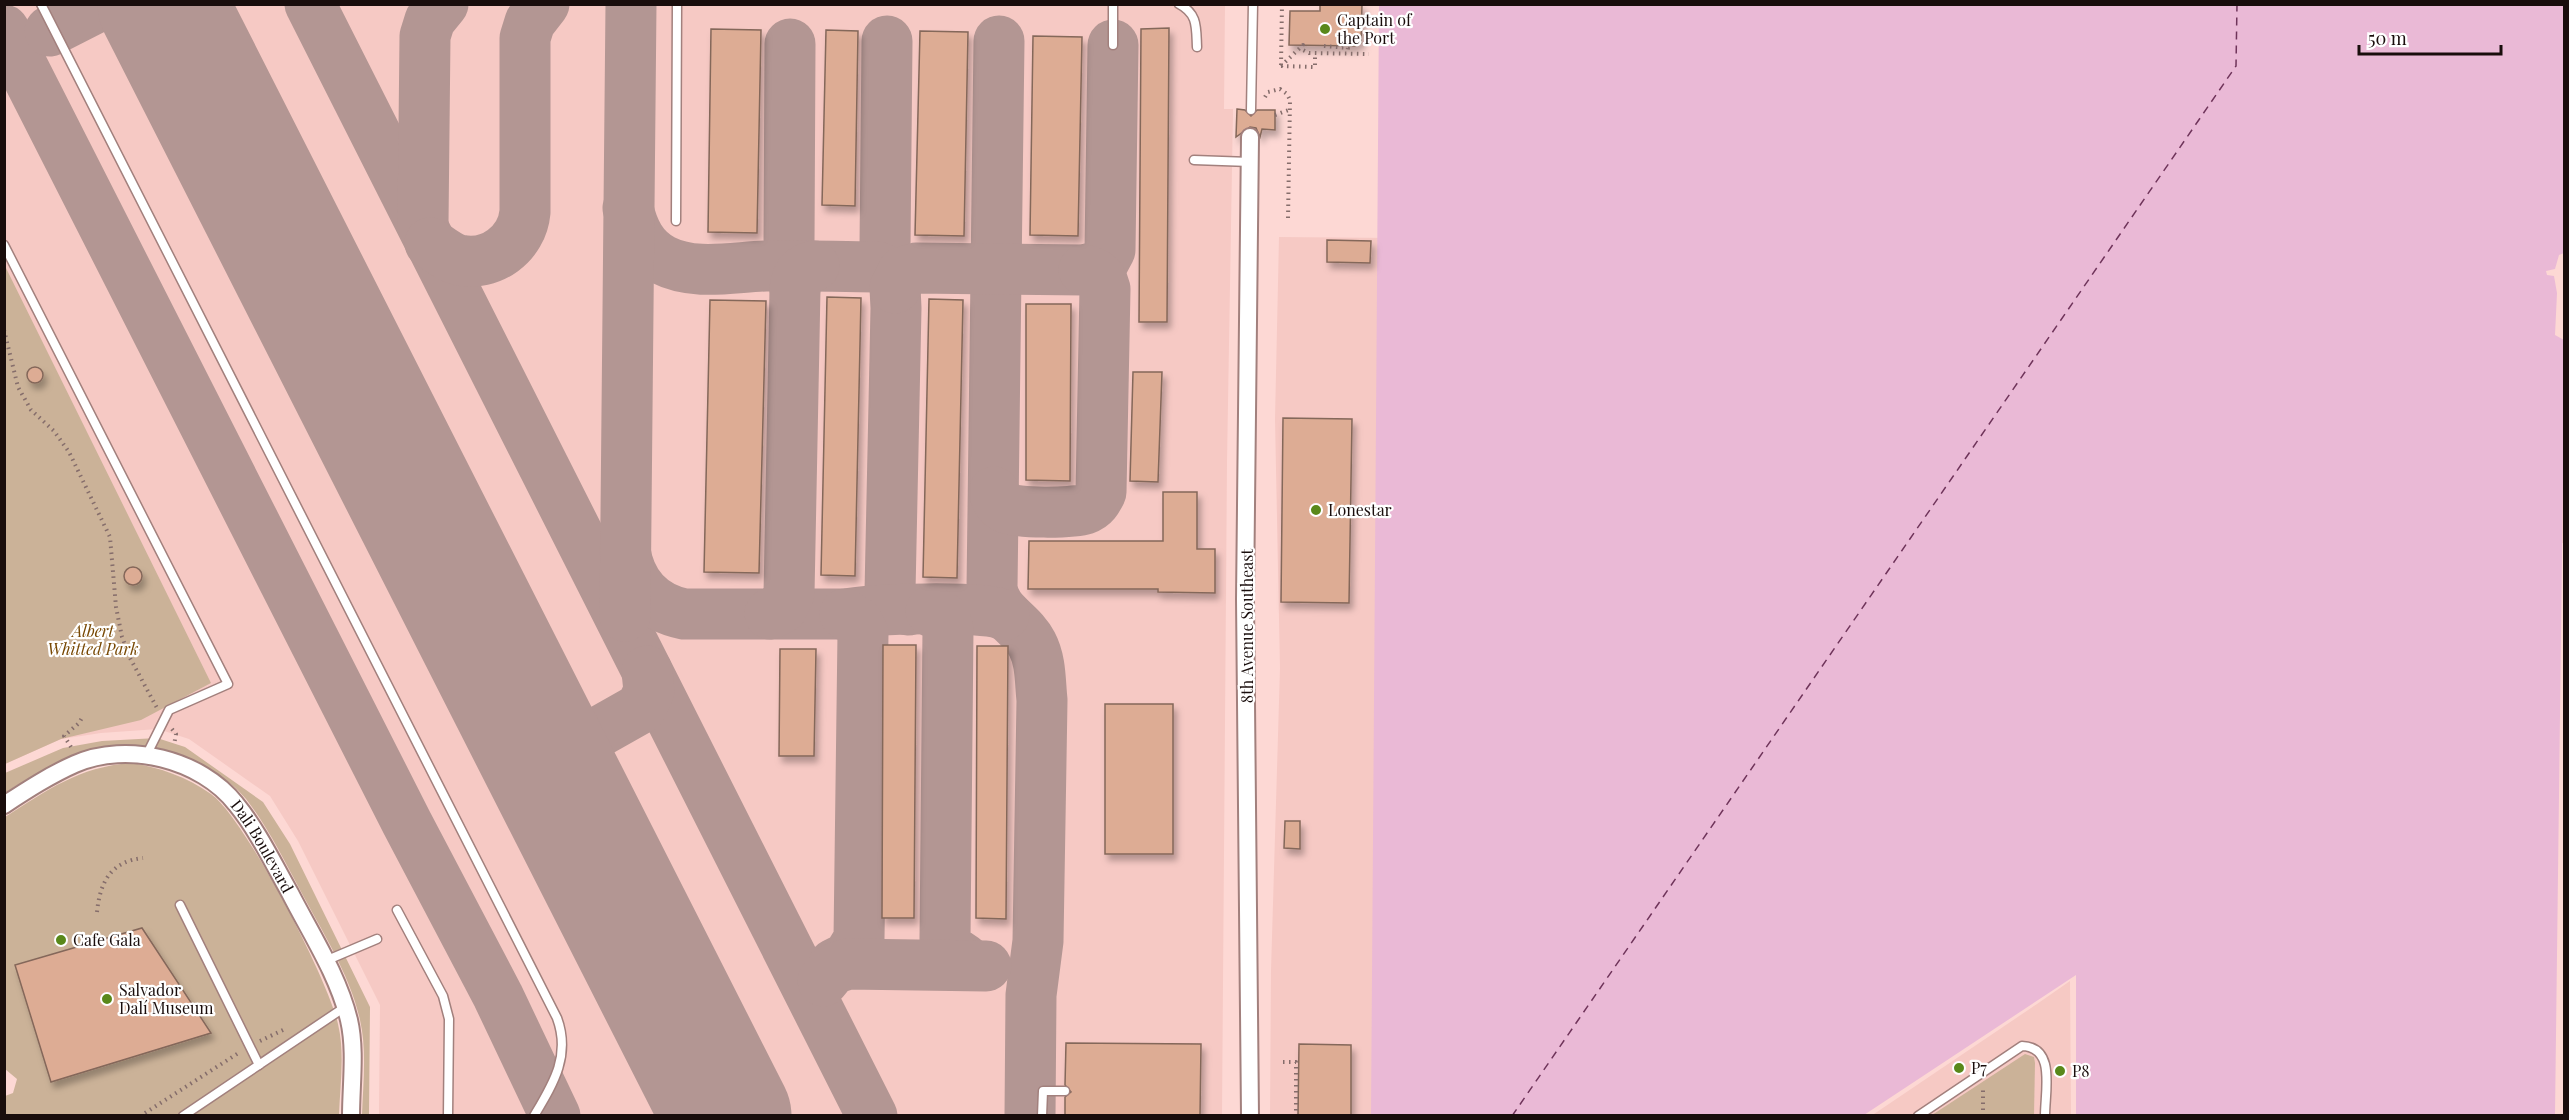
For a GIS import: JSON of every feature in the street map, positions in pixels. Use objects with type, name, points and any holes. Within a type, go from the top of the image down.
[{"type":"street","name":"8th Avenue Southeast","points":[[1250,137],[1245,599],[1250,1116]]},
{"type":"street","name":"Dali Boulevard","points":[[4,805],[77,763],[102,756],[146,756],[164,760],[202,776],[219,787],[235,802],[266,848],[325,961],[345,1007],[351,1035],[351,1116]]},
{"type":"lane","points":[[41,4],[557,1018],[563,1034],[559,1072],[534,1116]]},
{"type":"lane","points":[[676,222],[678,4]]},
{"type":"lane","points":[[1113,4],[1113,45]]},
{"type":"lane","points":[[1251,110],[1253,4]]},
{"type":"lane","points":[[1183,5],[1190,10],[1196,21],[1197,47]]},
{"type":"lane","points":[[1194,160],[1250,162]]},
{"type":"lane","points":[[4,245],[228,684],[169,710],[146,756]]},
{"type":"lane","points":[[180,905],[259,1065]]},
{"type":"lane","points":[[397,910],[443,996],[446,1008],[448,1116]]},
{"type":"lane","points":[[325,961],[377,939]]},
{"type":"lane","points":[[183,1116],[345,1007]]},
{"type":"lane","points":[[1918,1116],[2022,1046],[2034,1046],[2041,1051],[2046,1061],[2045,1116]]},
{"type":"lane","points":[[1042,1116],[1043,1091],[1065,1091]]},
{"type":"path","points":[[1281,66],[1282,4]]},
{"type":"path","points":[[1282,15],[1290,15]]},
{"type":"path","points":[[1281,66],[1303,45],[1305,52],[1315,54],[1369,54]]},
{"type":"path","points":[[1324,46],[1348,48],[1347,54]]},
{"type":"path","points":[[1281,66],[1315,67],[1315,54]]},
{"type":"path","points":[[1264,103],[1268,92],[1280,89],[1287,94],[1289,110],[1288,219]]},
{"type":"path","points":[[1275,115],[1289,110]]},
{"type":"path","points":[[4,330],[18,387],[31,410],[54,431],[69,452],[110,537],[116,607],[122,637],[130,658],[164,719],[176,734],[174,745]]},
{"type":"path","points":[[71,747],[64,736],[79,723],[83,716]]},
{"type":"path","points":[[154,738],[181,747]]},
{"type":"path","points":[[63,751],[81,744]]},
{"type":"path","points":[[97,912],[98,899],[111,872],[128,860],[143,858]]},
{"type":"path","points":[[145,1113],[250,1046],[291,1026]]},
{"type":"path","points":[[1283,1062],[1296,1062],[1296,1116]]},
{"type":"path","points":[[1983,1116],[1984,1071]]},
{"type":"shaded area","points":[[4,5],[1225,5],[1224,109],[1233,109],[1227,462],[1222,1115],[379,1115],[380,1005],[298,841],[270,796],[189,739],[158,729],[101,733],[61,739],[5,764]]},
{"type":"shaded area","points":[[1379,5],[2564,5],[2564,396],[2555,1115],[2076,1115],[2076,975],[1864,1115],[1371,1116]]},
{"type":"shaded area","points":[[1279,237],[1394,238],[1385,1115],[1270,1116],[1271,971],[1280,668],[1275,419]]},
{"type":"shaded area","points":[[2563,396],[2564,543],[2561,543]]},
{"type":"shaded area","points":[[2070,981],[2071,1115],[1871,1116],[2037,1004]]},
{"type":"green space","name":"Albert Whitted Park","points":[[4,264],[211,683],[141,720],[61,739],[5,764]]},
{"type":"green space","points":[[157,738],[185,747],[263,802],[290,844],[370,1007],[369,1115],[362,1115],[364,1068],[362,1031],[349,986],[334,952],[274,842],[254,809],[235,787],[209,769],[168,751],[142,746],[118,745],[73,756],[28,778],[5,793],[5,773],[63,748],[102,741]]},
{"type":"green space","points":[[131,763],[172,774],[211,794],[226,809],[264,866],[319,973],[338,1024],[342,1058],[339,1115],[5,1115],[5,1096],[13,1093],[17,1079],[5,1069],[5,817],[64,781],[95,769]]},
{"type":"green space","points":[[2025,1054],[2034,1057],[2035,1063],[2034,1115],[1932,1115]]},
{"type":"pier","points":[[2564,253],[2564,340],[2555,335],[2557,293],[2554,276],[2547,275],[2546,271],[2555,269],[2559,255]]},
{"type":"building","name":"Captain of the Port","points":[[1320,4],[1362,4],[1361,43],[1355,43],[1355,46],[1289,45],[1290,11],[1320,11]]},
{"type":"building","points":[[1169,28],[1167,322],[1139,322],[1141,29]]},
{"type":"building","points":[[711,29],[761,30],[757,233],[708,232]]},
{"type":"building","points":[[826,30],[858,31],[855,206],[822,205]]},
{"type":"building","points":[[920,31],[968,32],[964,236],[915,235]]},
{"type":"building","points":[[1033,36],[1082,37],[1078,236],[1030,235]]},
{"type":"building","points":[[1237,109],[1245,110],[1251,116],[1257,110],[1275,110],[1275,130],[1262,129],[1260,137],[1256,128],[1250,127],[1236,137]]},
{"type":"building","points":[[1327,240],[1371,241],[1370,263],[1327,262]]},
{"type":"building","points":[[827,297],[861,298],[855,576],[821,575]]},
{"type":"building","points":[[929,299],[963,300],[957,578],[923,577]]},
{"type":"building","points":[[710,300],[766,301],[759,573],[704,572]]},
{"type":"building","points":[[1026,304],[1071,304],[1070,481],[1026,480]]},
{"type":"building","points":[[35,367],[43,375],[35,383],[27,375]]},
{"type":"building","points":[[1133,372],[1162,372],[1158,482],[1130,481]]},
{"type":"building","name":"Lonestar","points":[[1283,418],[1352,419],[1349,603],[1281,602]]},
{"type":"building","points":[[1163,492],[1197,492],[1197,549],[1215,549],[1215,593],[1158,592],[1158,589],[1028,589],[1029,541],[1163,541]]},
{"type":"building","points":[[133,567],[139,570],[142,576],[139,582],[133,585],[127,582],[124,576],[127,570]]},
{"type":"building","points":[[883,645],[916,645],[914,918],[882,918]]},
{"type":"building","points":[[977,646],[1008,646],[1006,919],[976,918]]},
{"type":"building","points":[[780,649],[816,649],[814,756],[779,756]]},
{"type":"building","points":[[1105,704],[1173,704],[1173,854],[1105,854]]},
{"type":"building","points":[[1285,821],[1300,821],[1300,849],[1284,848]]},
{"type":"building","name":"Salvador Dalí Museum","points":[[142,928],[211,1033],[51,1082],[15,965]]},
{"type":"building","points":[[1066,1043],[1201,1044],[1200,1116],[1065,1116],[1065,1097],[1071,1092],[1065,1085]]},
{"type":"building","points":[[1299,1044],[1351,1045],[1351,1116],[1298,1116]]},
{"type":"ferry route","points":[[1512,1116],[2236,66],[2237,4]]},
{"type":"taxiway","points":[[50,31],[103,4]]},
{"type":"taxiway","points":[[158,4],[166,12]]},
{"type":"taxiway","points":[[310,4],[872,1116]]},
{"type":"taxiway","points":[[423,223],[425,36],[430,20],[443,4]]},
{"type":"taxiway","points":[[430,243],[455,259],[482,260],[503,251],[518,234],[523,224],[525,212],[525,38],[530,22],[544,4]]},
{"type":"taxiway","points":[[625,616],[631,4]]},
{"type":"taxiway","points":[[4,30],[407,823],[498,996],[555,1116]]},
{"type":"taxiway","points":[[887,41],[885,247],[895,288],[896,308],[890,592],[897,605],[908,610]]},
{"type":"taxiway","points":[[999,41],[992,588],[998,605],[1032,644],[1040,671],[1042,700],[1038,941],[1031,995],[1030,1116]]},
{"type":"taxiway","points":[[790,44],[789,243],[795,289]]},
{"type":"taxiway","points":[[895,288],[903,272],[916,268],[1084,270],[1102,265],[1110,250],[1113,45]]},
{"type":"taxiway","points":[[628,208],[644,245],[656,256],[675,265],[701,269],[780,266],[877,267],[887,271],[894,280]]},
{"type":"taxiway","points":[[770,614],[782,608],[789,594],[795,289],[800,274],[814,266]]},
{"type":"taxiway","points":[[994,492],[1004,507],[1020,511],[1044,512],[1088,508],[1097,500],[1101,492],[1105,289],[1098,276],[1084,270]]},
{"type":"taxiway","points":[[625,550],[632,573],[644,592],[661,606],[684,614],[845,614],[951,609],[1004,615]]},
{"type":"taxiway","points":[[931,611],[945,619],[948,629],[945,939],[949,948],[970,965]]},
{"type":"taxiway","points":[[834,964],[848,957],[859,939],[863,633],[857,622],[845,614]]},
{"type":"taxiway","points":[[572,747],[641,708],[649,691],[647,671]]},
{"type":"taxiway","points":[[520,708],[535,730],[547,741],[554,745],[572,747],[562,762],[562,791]]},
{"type":"taxiway","points":[[823,981],[833,969],[848,964],[986,966]]},
{"type":"runway","points":[[162,4],[727,1116]]},
{"type":"place","name":"Captain of the Port","points":[[1325,29]]},
{"type":"place","name":"Lonestar","points":[[1316,510]]},
{"type":"place","name":"Cafe Gala","points":[[61,940]]},
{"type":"place","name":"Salvador Dalí Museum","points":[[107,999]]},
{"type":"place","name":"P7","points":[[1959,1068]]},
{"type":"place","name":"P8","points":[[2060,1071]]}]
